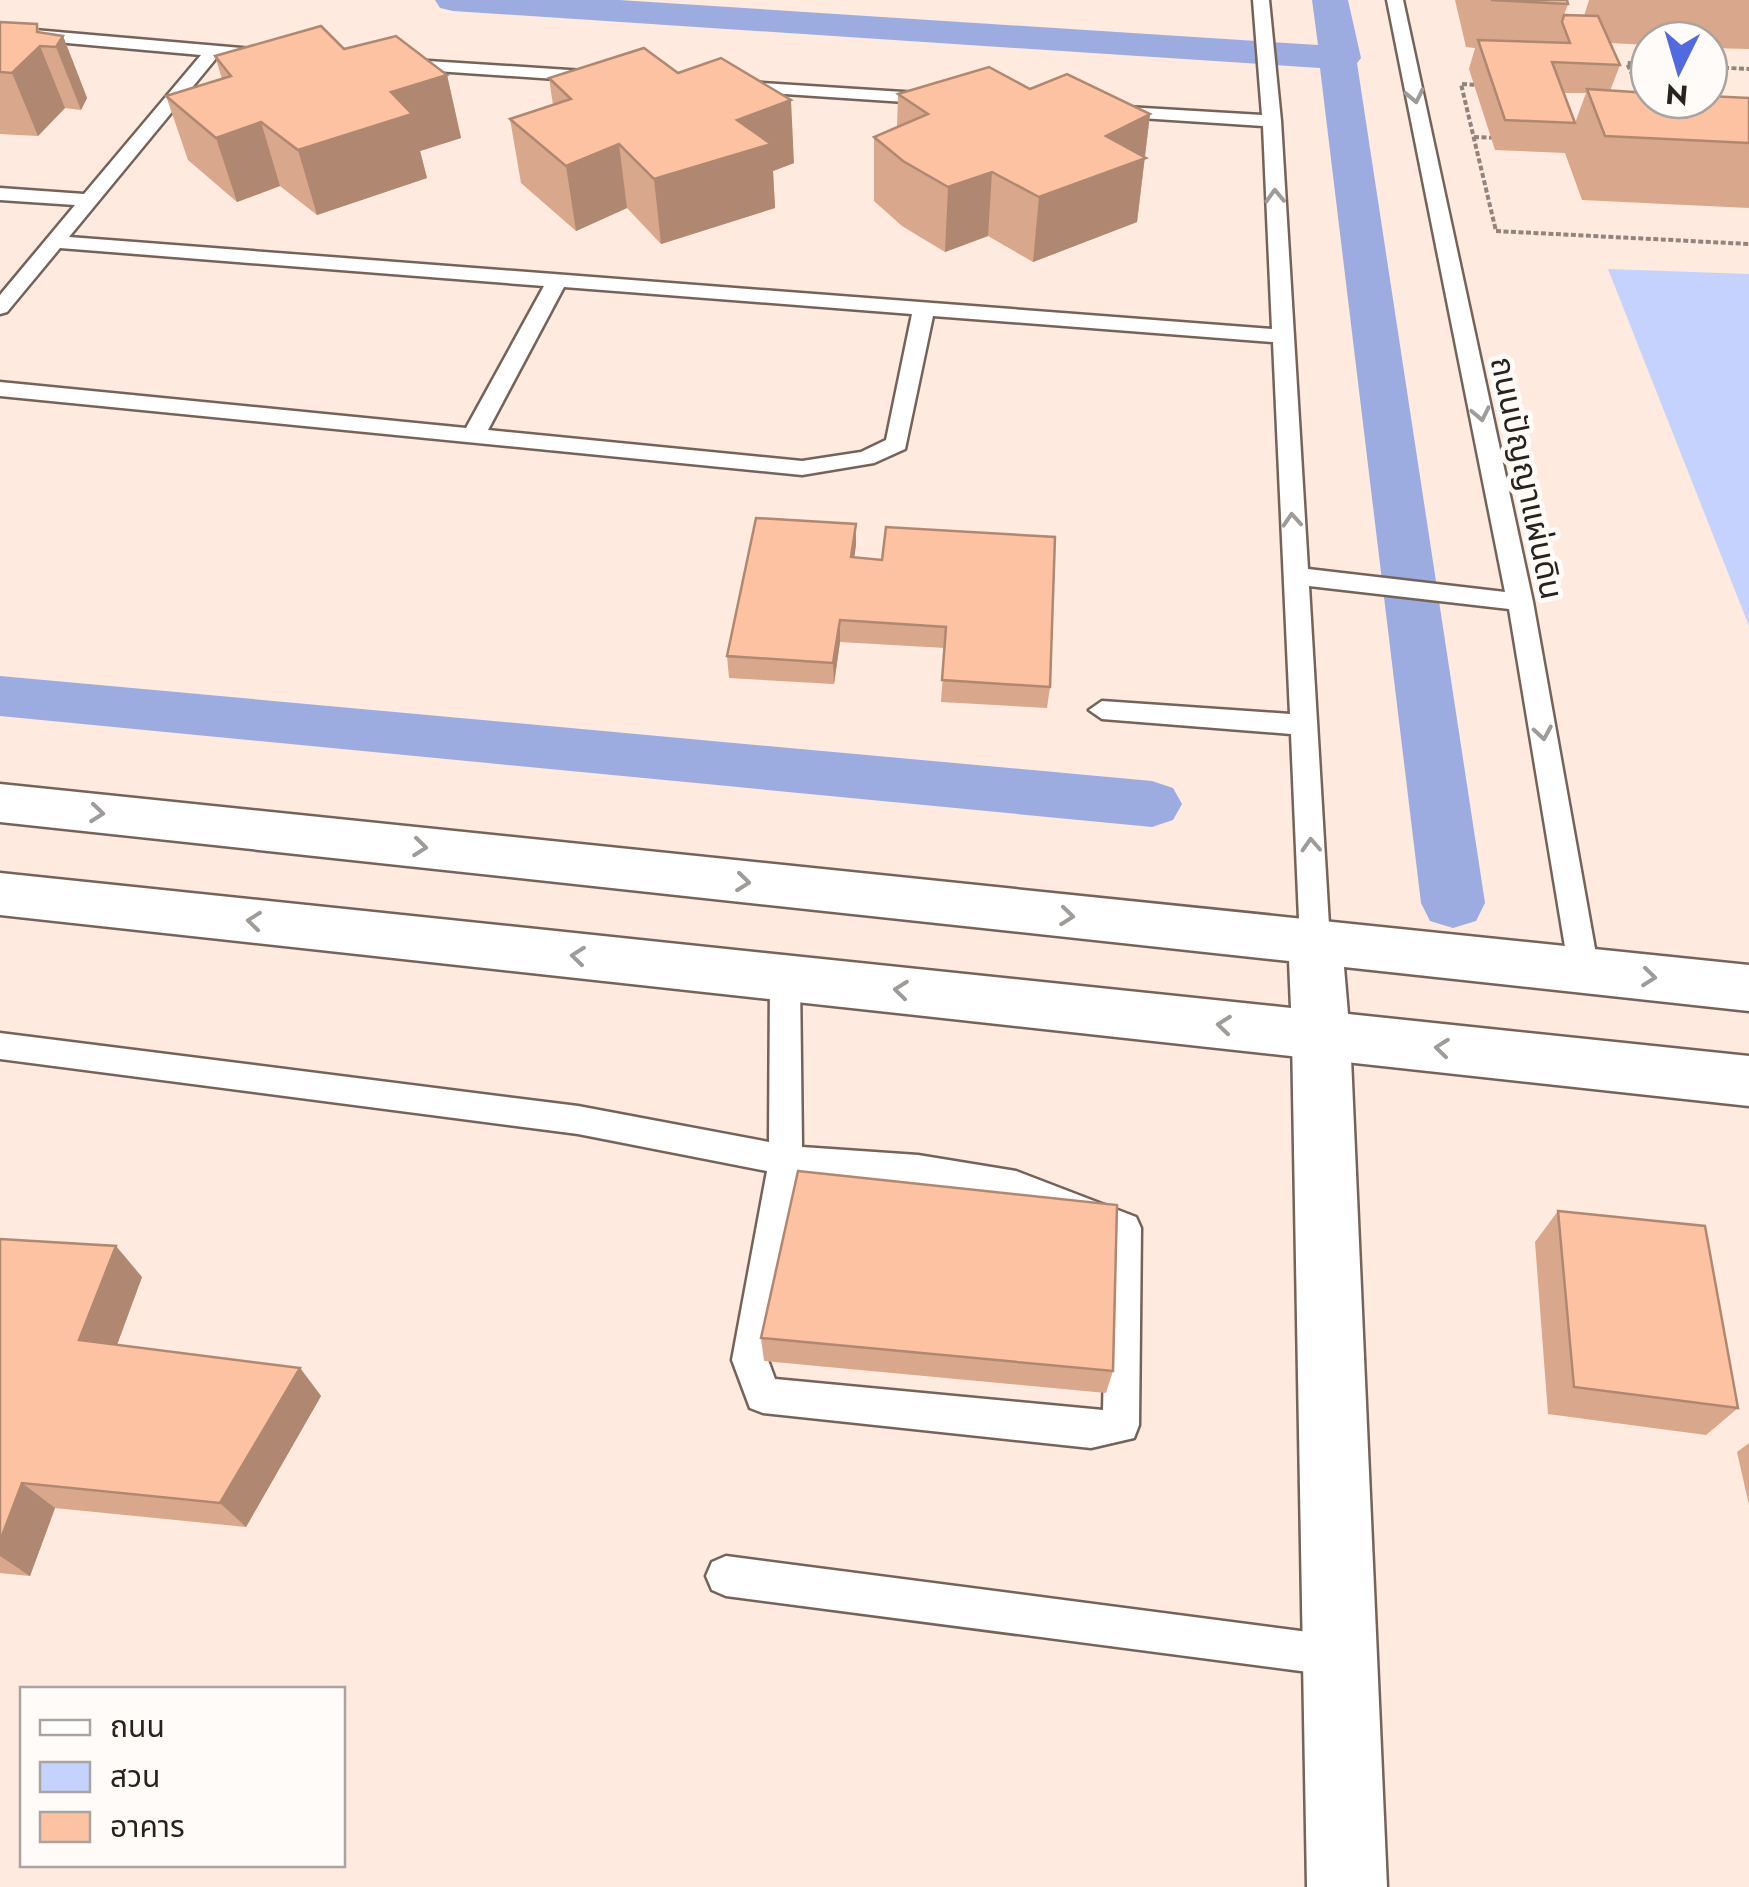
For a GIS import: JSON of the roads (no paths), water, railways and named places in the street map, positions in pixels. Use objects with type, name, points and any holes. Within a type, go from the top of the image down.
[{"type":"main road","points":[[0,803],[1749,988]]},
{"type":"main road","points":[[0,894],[1749,1081]]},
{"type":"main road","points":[[1315,942],[1347,1887]]},
{"type":"lane","points":[[1262,0],[1272,121],[1280,336],[1315,942]]},
{"type":"lane","name":"ถนนปัญญาแผ่นดิน","points":[[1395,0],[1520,602],[1584,970]]},
{"type":"lane","points":[[0,32],[290,57]]},
{"type":"lane","points":[[0,308],[212,52]]},
{"type":"lane","points":[[369,62],[624,79]]},
{"type":"lane","points":[[702,84],[958,101]]},
{"type":"lane","points":[[1095,110],[1272,121]]},
{"type":"lane","points":[[0,194],[90,200]]},
{"type":"lane","points":[[57,242],[1280,336]]},
{"type":"lane","points":[[473,436],[556,282]]},
{"type":"lane","points":[[0,390],[802,468],[866,458],[897,444],[923,311]]},
{"type":"lane","points":[[1296,576],[1520,602]]},
{"type":"lane","points":[[1102,710],[1304,725]]},
{"type":"lane","points":[[0,1046],[578,1120],[786,1160],[918,1170],[1016,1186],[1124,1228],[1121,1425],[1091,1430],[764,1396],[750,1360],[786,1160],[786,978]]},
{"type":"lane","points":[[726,1576],[1339,1656]]},
{"type":"waterway","points":[[453,0],[1338,58]]},
{"type":"waterway","points":[[1330,0],[1338,58]]},
{"type":"waterway","points":[[1338,58],[1342,58]]},
{"type":"waterway","points":[[1338,58],[1453,903]]},
{"type":"waterway","points":[[0,696],[1152,804]]}]
